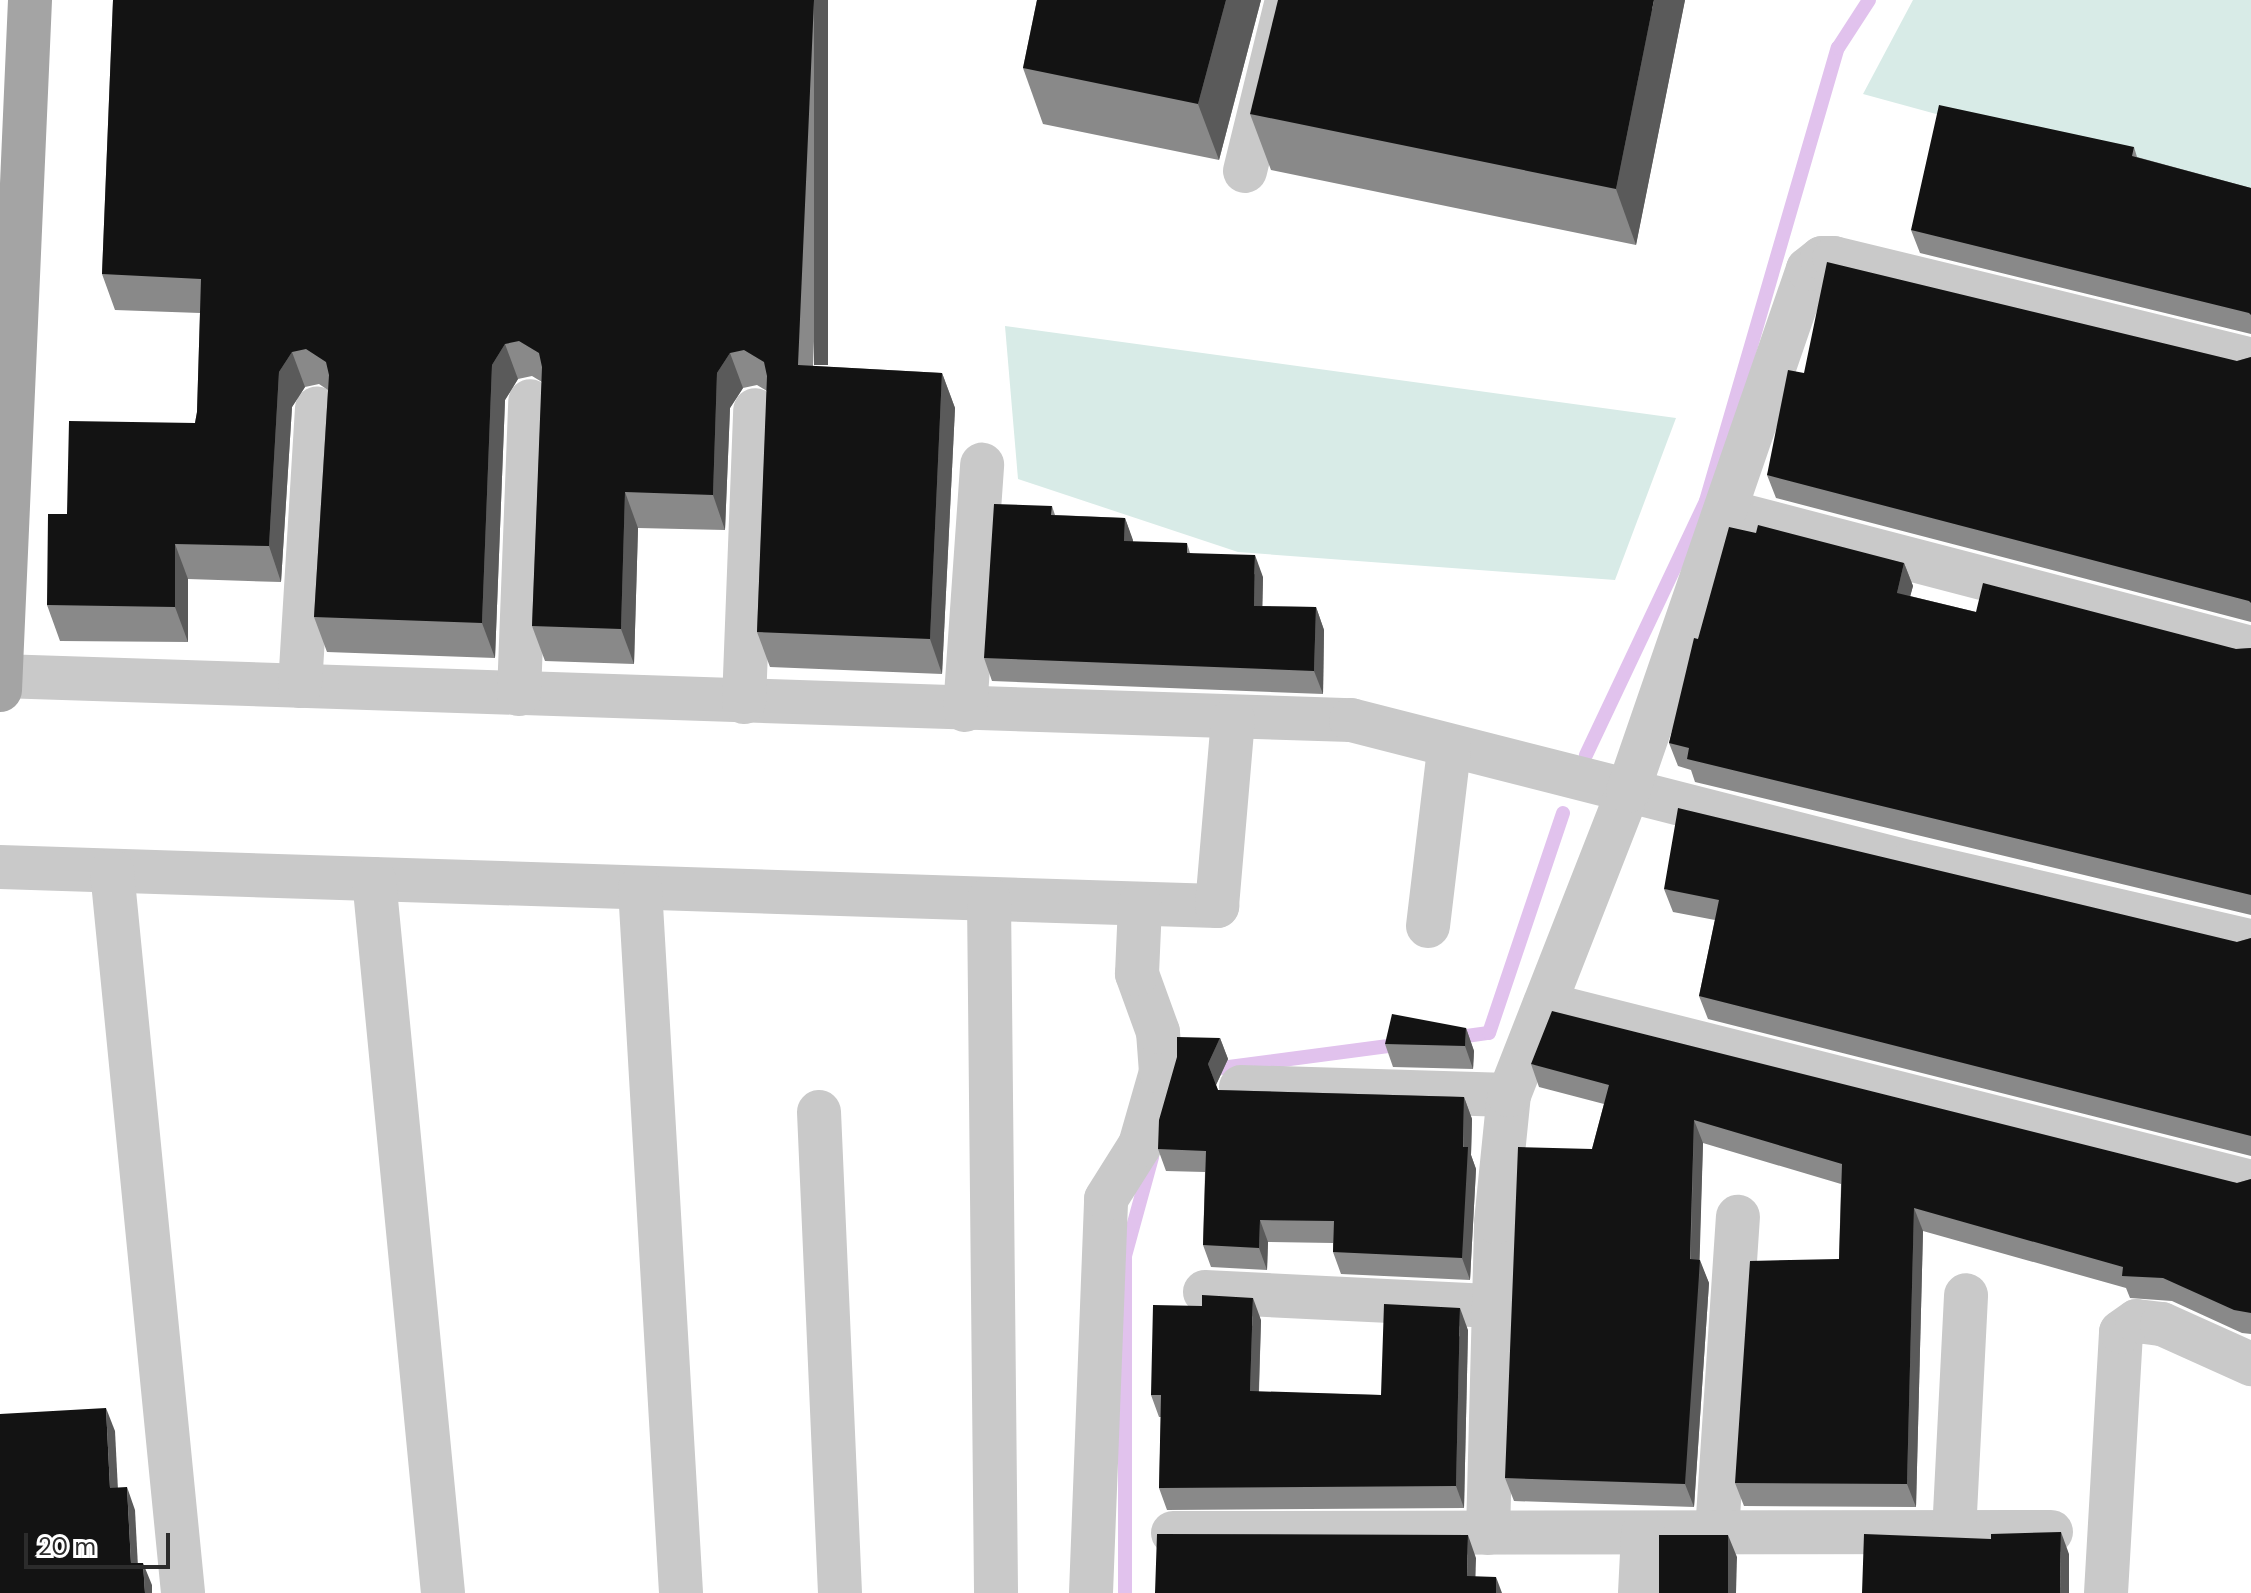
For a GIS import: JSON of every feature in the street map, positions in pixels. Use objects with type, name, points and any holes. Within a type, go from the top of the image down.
[{"type":"main road","points":[[1,681],[30,0]]},
{"type":"street","points":[[1245,171],[1287,0]]},
{"type":"street","points":[[1488,1533],[1494,1306],[1509,1095],[1628,791],[1800,282],[1822,258],[2251,360]]},
{"type":"street","points":[[519,694],[530,401]]},
{"type":"street","points":[[300,686],[317,409]]},
{"type":"street","points":[[744,702],[755,410]]},
{"type":"street","points":[[965,710],[982,465]]},
{"type":"street","points":[[1725,511],[2251,648]]},
{"type":"street","points":[[1,681],[300,686],[1233,720],[1351,720],[1449,749],[2251,941]]},
{"type":"street","points":[[0,867],[1217,906],[1233,720]]},
{"type":"street","points":[[1428,926],[1449,749]]},
{"type":"street","points":[[112,871],[183,1593]]},
{"type":"street","points":[[374,879],[443,1593]]},
{"type":"street","points":[[640,888],[681,1593]]},
{"type":"street","points":[[989,899],[996,1593]]},
{"type":"street","points":[[1091,1593],[1106,1199],[1140,1145],[1161,1072],[1158,1032],[1137,974],[1140,904]]},
{"type":"street","points":[[1545,1004],[2251,1182]]},
{"type":"street","points":[[1241,1087],[1509,1095]]},
{"type":"street","points":[[819,1112],[840,1593]]},
{"type":"street","points":[[1717,1532],[1738,1217]]},
{"type":"street","points":[[1205,1292],[1494,1306]]},
{"type":"street","points":[[1954,1533],[1966,1295]]},
{"type":"street","points":[[2106,1593],[2121,1332],[2137,1321],[2162,1324],[2251,1364]]},
{"type":"street","points":[[1173,1533],[2051,1532]]},
{"type":"street","points":[[1640,1593],[1643,1533]]},
{"type":"shaded area","points":[[1913,0],[2251,0],[2251,200],[1863,94]]},
{"type":"shaded area","points":[[1005,326],[1676,418],[1615,580],[1238,552],[1018,479]]},
{"type":"building","points":[[113,0],[814,0],[798,365],[942,373],[930,639],[757,632],[767,376],[764,362],[744,350],[730,353],[717,373],[713,495],[625,492],[621,629],[532,626],[542,367],[539,353],[519,341],[505,344],[492,365],[482,623],[314,617],[329,375],[326,362],[306,349],[292,352],[279,372],[269,546],[175,544],[175,607],[47,605],[48,514],[67,514],[69,421],[195,423],[197,412],[201,279],[102,274]]},
{"type":"building","points":[[1037,0],[1226,0],[1198,104],[1023,68]]},
{"type":"building","points":[[1278,0],[1654,0],[1616,189],[1250,114]]},
{"type":"building","points":[[1939,105],[2134,147],[2132,156],[2251,188],[2251,315],[1911,230]]},
{"type":"building","points":[[1827,262],[2237,361],[2251,357],[2251,603],[1767,475],[1788,370],[1804,373]]},
{"type":"building","points":[[994,504],[1052,506],[1051,515],[1125,518],[1124,541],[1187,543],[1187,553],[1255,555],[1254,606],[1316,607],[1314,671],[984,658]]},
{"type":"building","points":[[1758,525],[1904,563],[1897,593],[1976,612],[1983,583],[2236,649],[2251,648],[2251,895],[1687,759],[1689,748],[1669,743],[1694,638],[1698,639],[1729,527],[1756,533]]},
{"type":"building","points":[[1678,808],[2237,942],[2251,938],[2251,1136],[1699,996],[1719,900],[1664,889]]},
{"type":"building","points":[[1552,1011],[2237,1183],[2251,1179],[2251,1313],[2234,1310],[2163,1278],[2122,1276],[2123,1267],[1914,1208],[1907,1484],[1735,1483],[1750,1261],[1839,1259],[1842,1164],[1694,1120],[1690,1259],[1700,1260],[1685,1484],[1505,1478],[1518,1147],[1592,1149],[1609,1085],[1531,1064]]},
{"type":"building","points":[[1392,1014],[1466,1028],[1465,1046],[1385,1044]]},
{"type":"building","points":[[1177,1037],[1220,1038],[1208,1064],[1218,1090],[1464,1097],[1463,1147],[1468,1147],[1462,1258],[1333,1252],[1334,1221],[1260,1220],[1259,1248],[1203,1245],[1206,1151],[1158,1149],[1159,1120],[1177,1057]]},
{"type":"building","points":[[1202,1295],[1253,1298],[1250,1391],[1381,1395],[1384,1304],[1460,1308],[1456,1486],[1159,1488],[1161,1395],[1151,1395],[1153,1305],[1202,1306]]},
{"type":"building","points":[[106,1408],[110,1488],[127,1487],[131,1563],[143,1563],[145,1593],[0,1593],[0,1414]]},
{"type":"building","points":[[2061,1532],[2060,1593],[1862,1593],[1864,1534],[1991,1539],[1991,1534]]},
{"type":"building","points":[[1157,1534],[1468,1535],[1467,1576],[1496,1577],[1496,1593],[1155,1593]]},
{"type":"building","points":[[1659,1535],[1728,1535],[1728,1593],[1659,1593]]},
{"type":"waterway","points":[[1586,755],[1706,501],[1838,48],[1869,0]]},
{"type":"waterway","points":[[1452,1038],[1489,1033],[1563,813]]},
{"type":"waterway","points":[[1206,1070],[1403,1044]]},
{"type":"waterway","points":[[1125,1593],[1125,1256],[1152,1157]]}]
